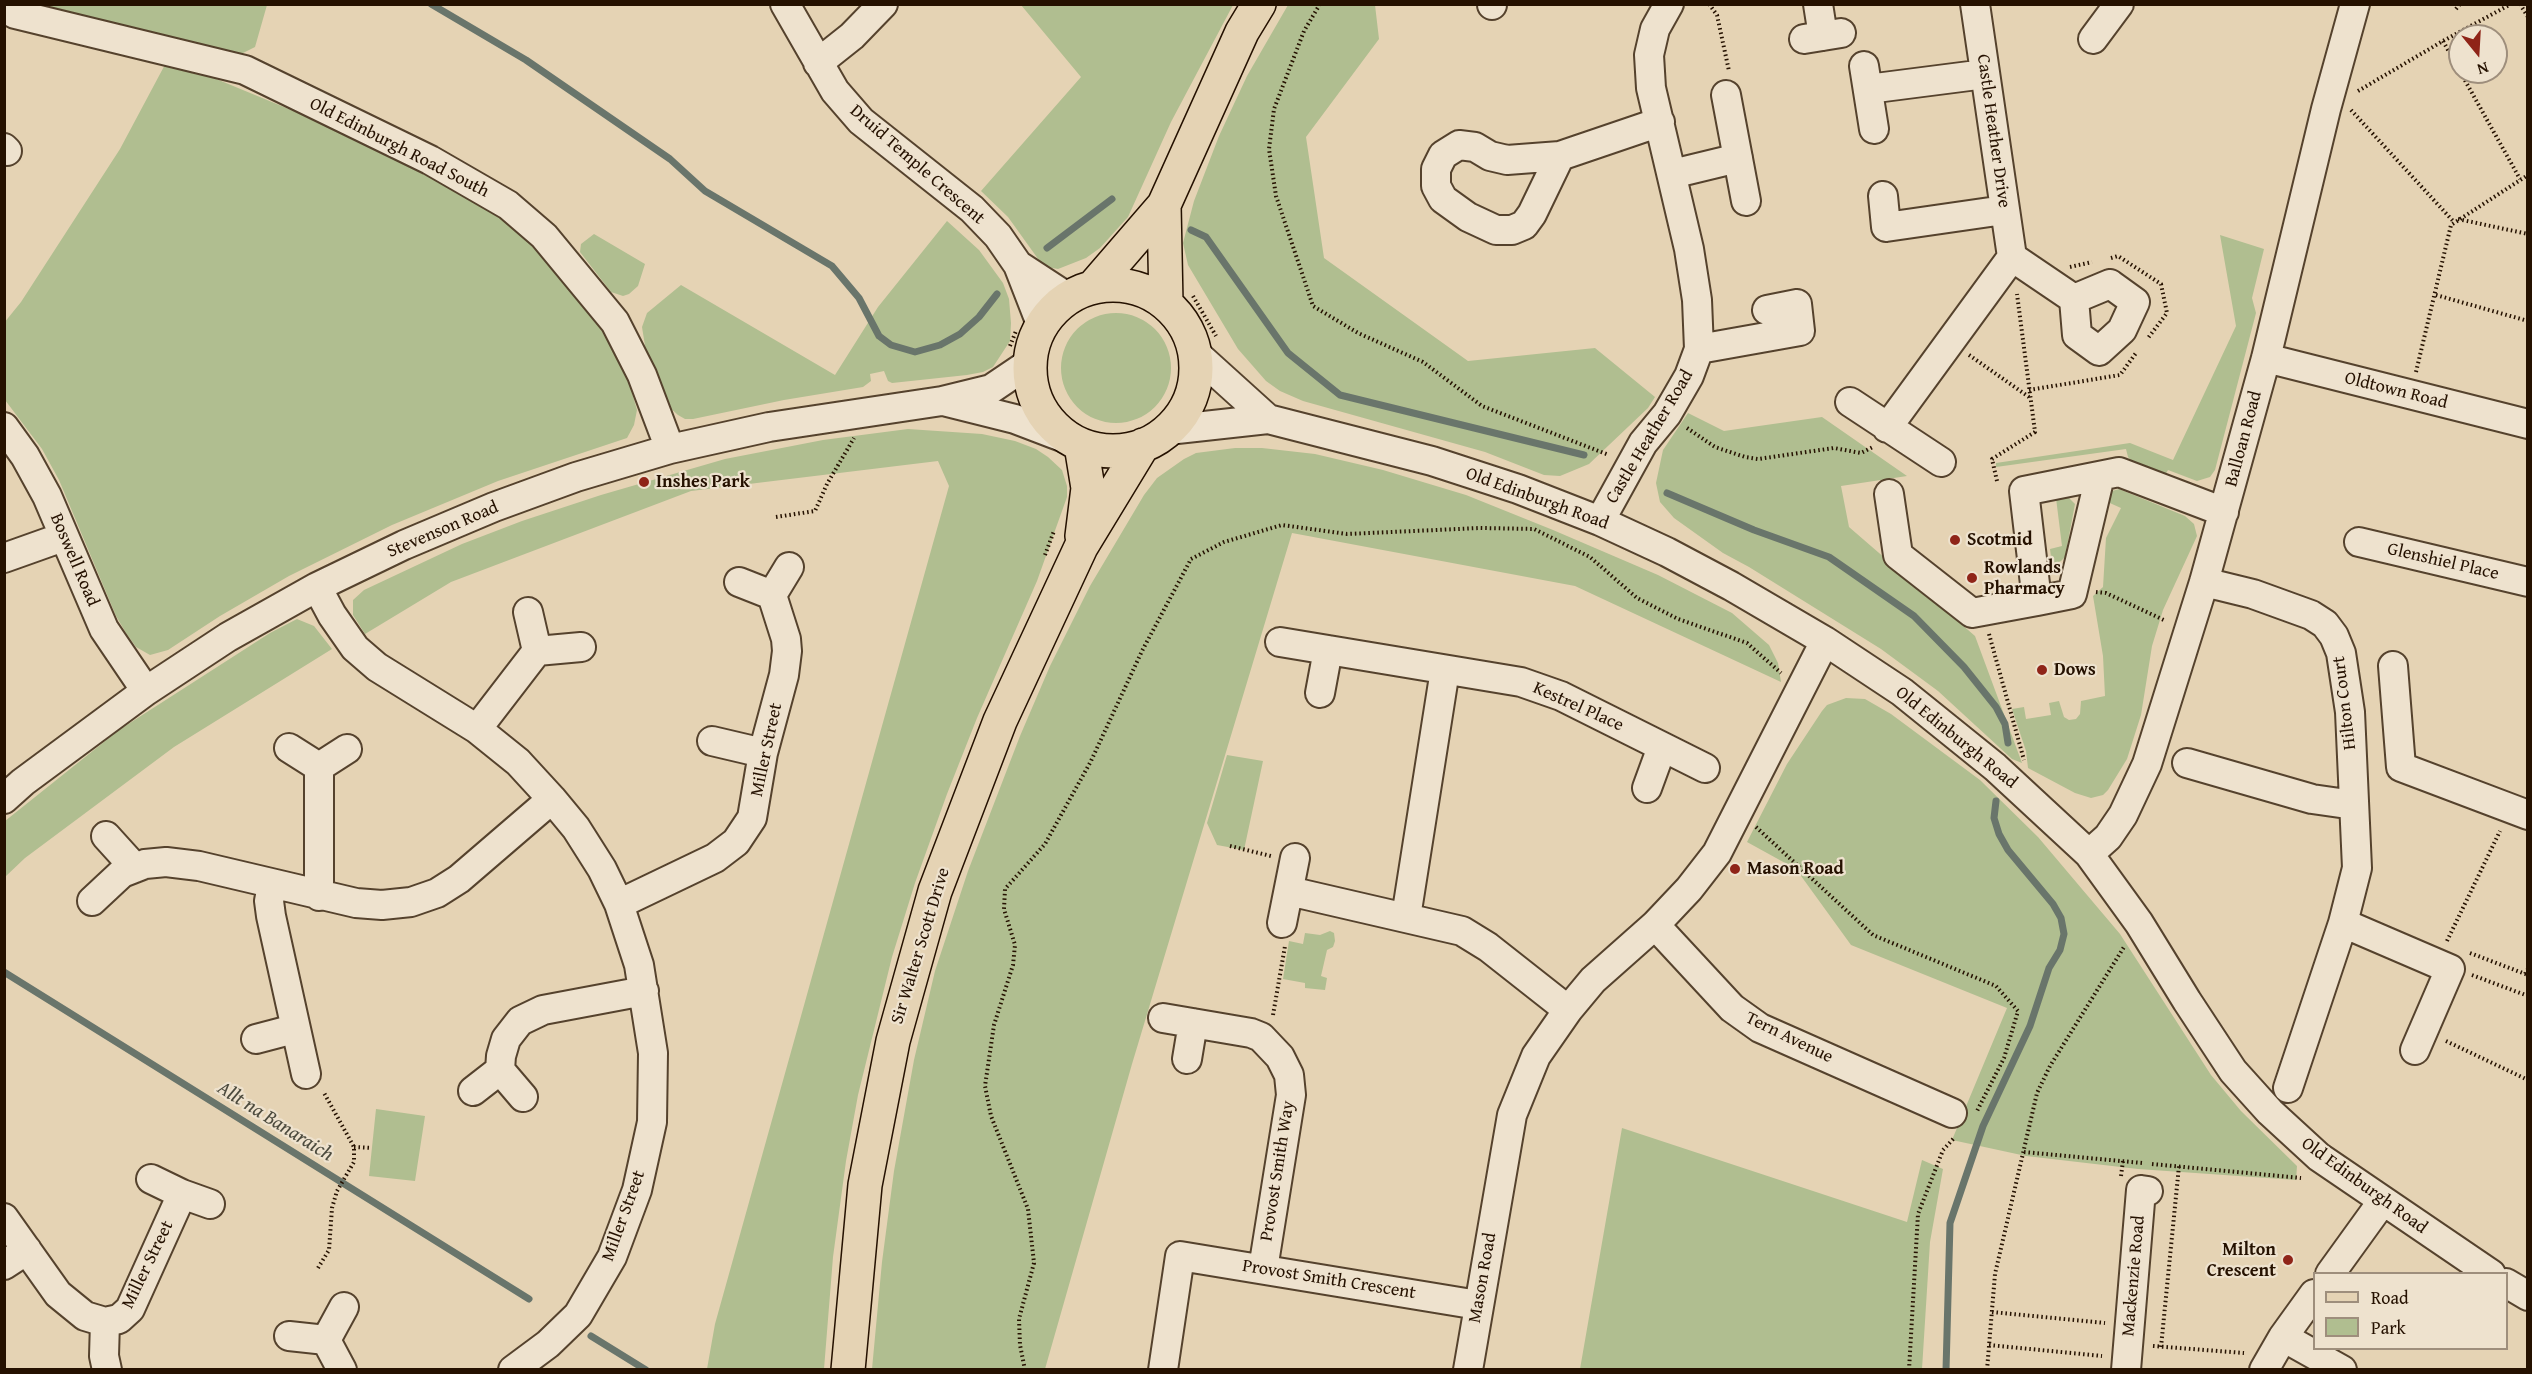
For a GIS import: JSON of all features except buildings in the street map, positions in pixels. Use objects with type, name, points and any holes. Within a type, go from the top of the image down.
[{"type":"main road","points":[[1081,291],[1123,285],[1141,289],[1166,304],[1185,326],[1195,353],[1196,369],[1190,398],[1155,438],[1128,449],[1099,450],[1075,442],[1046,419],[1033,393],[1031,362],[1041,324],[1081,291],[1164,205],[1242,32],[1259,4]]},
{"type":"main road","points":[[1164,205],[1166,304]]},
{"type":"main road","name":"Sir Walter Scott Drive","points":[[848,1370],[865,1185],[893,1041],[932,902],[1000,721],[1081,547],[1155,438]]},
{"type":"main road","name":"Sir Walter Scott Drive","points":[[1075,442],[1088,488],[1081,547]]},
{"type":"street","name":"Druid Temple Crescent","points":[[785,4],[835,91],[861,122],[972,209],[998,236],[1018,265],[1041,324]]},
{"type":"street","points":[[818,63],[852,36],[883,4]]},
{"type":"street","name":"Castle Heather Road","points":[[1600,521],[1643,443],[1667,414],[1689,375],[1699,349],[1697,300],[1689,249],[1651,88],[1649,56],[1655,30],[1669,4]]},
{"type":"street","points":[[1818,4],[1823,36]]},
{"type":"street","name":"Castle Heather Drive","points":[[1975,4],[2012,257]]},
{"type":"street","points":[[2093,39],[2119,4]]},
{"type":"street","name":"Balloan Road","points":[[2089,854],[2108,837],[2123,815],[2147,764],[2204,582],[2266,358],[2326,109],[2355,4]]},
{"type":"street","name":"Old Edinburgh Road South","points":[[4,8],[15,14],[245,70],[430,160],[508,205],[544,236],[615,322],[642,375],[670,449]]},
{"type":"street","points":[[1874,129],[1866,78],[1985,74]]},
{"type":"street","points":[[1726,94],[1746,201]]},
{"type":"street","points":[[1560,156],[1660,122]]},
{"type":"street","points":[[1672,174],[1738,158]]},
{"type":"street","points":[[1883,196],[1886,227],[2004,210]]},
{"type":"street","points":[[1887,428],[2012,257],[2074,299]]},
{"type":"street","name":"Druid Temple Crescent","points":[[1018,265],[1081,291]]},
{"type":"street","points":[[1699,349],[1800,331],[1797,304],[1767,310]]},
{"type":"street","name":"Old Edinburgh Road","points":[[1195,353],[1268,419]]},
{"type":"street","name":"Oldtown Road","points":[[2266,358],[2528,424]]},
{"type":"street","name":"Stevenson Road","points":[[4,799],[23,782],[146,691],[228,638],[317,587],[404,545],[494,507],[576,477],[670,449],[769,427],[942,401],[991,389],[1031,362]]},
{"type":"street","name":"Stevenson Road","points":[[942,401],[1015,419],[1075,442]]},
{"type":"street","points":[[1850,402],[1941,462]]},
{"type":"street","name":"Old Edinburgh Road","points":[[1155,438],[1268,419],[1432,461],[1518,489],[1600,521],[1667,552],[1826,641],[1912,700],[1995,767],[2089,854],[2139,923],[2233,1071],[2270,1112],[2319,1157],[2488,1272]]},
{"type":"street","name":"Boswell Road","points":[[4,427],[25,456],[47,495],[104,629],[146,691]]},
{"type":"street","points":[[2037,601],[2024,491],[2119,472],[2224,512]]},
{"type":"street","points":[[1889,494],[1898,555],[1972,613],[2072,594],[2100,476]]},
{"type":"street","points":[[4,558],[63,537]]},
{"type":"street","name":"Glenshiel Place","points":[[2359,542],[2528,582]]},
{"type":"street","points":[[739,582],[772,595],[789,567]]},
{"type":"street","name":"Hilton Court","points":[[2204,582],[2253,594],[2311,615],[2325,624],[2334,636],[2341,653],[2350,712],[2357,868],[2343,923],[2288,1088]]},
{"type":"street","name":"Miller Street","points":[[317,587],[332,615],[362,654],[377,667],[477,729],[518,762],[552,799],[602,868],[634,948],[644,990],[653,1053],[652,1122],[637,1190],[612,1257],[578,1315],[548,1344],[513,1370]]},
{"type":"street","name":"Miller Street","points":[[618,904],[715,858],[736,842],[752,818],[763,753],[787,651],[786,639],[772,595]]},
{"type":"street","points":[[528,612],[537,651]]},
{"type":"street","name":"Mason Road","points":[[1467,1370],[1512,1115],[1536,1056],[1568,1010],[1593,980],[1655,925],[1689,890],[1717,853],[1826,641]]},
{"type":"street","name":"Kestrel Place","points":[[1280,642],[1531,685],[1561,696],[1705,768]]},
{"type":"street","points":[[477,729],[537,651],[581,647]]},
{"type":"street","points":[[1320,693],[1328,650]]},
{"type":"street","points":[[2393,666],[2401,767],[2519,812]]},
{"type":"street","points":[[1406,917],[1445,670]]},
{"type":"street","points":[[712,741],[763,753]]},
{"type":"street","points":[[1647,788],[1662,747]]},
{"type":"street","points":[[290,748],[319,767]]},
{"type":"street","points":[[319,767],[347,749]]},
{"type":"street","points":[[2187,763],[2312,799],[2354,805]]},
{"type":"street","points":[[319,767],[319,896]]},
{"type":"street","points":[[92,901],[122,873],[145,864],[166,862],[193,865],[356,903],[382,905],[411,902],[436,893],[468,872],[552,799]]},
{"type":"street","points":[[106,836],[135,868]]},
{"type":"street","points":[[1282,923],[1295,860]]},
{"type":"street","points":[[272,885],[269,901],[271,916],[294,1029],[313,1079]]},
{"type":"street","points":[[1289,891],[1462,932],[1488,947],[1568,1010]]},
{"type":"street","points":[[2343,923],[2450,969],[2420,1040]]},
{"type":"street","name":"Tern Avenue","points":[[1655,925],[1732,1008],[1760,1028],[1961,1122]]},
{"type":"street","points":[[523,1097],[501,1070],[501,1056],[506,1039],[520,1021],[543,1010],[644,990]]},
{"type":"street","points":[[1163,1018],[1251,1033],[1261,1037]]},
{"type":"street","points":[[1187,1059],[1194,1023]]},
{"type":"street","points":[[256,1039],[294,1029]]},
{"type":"street","name":"Provost Smith Way","points":[[1261,1037],[1280,1057],[1289,1075],[1291,1095],[1263,1269]]},
{"type":"street","points":[[473,1091],[501,1070]]},
{"type":"street","points":[[151,1179],[210,1204]]},
{"type":"street","name":"Mackenzie Road","points":[[2119,1357],[2141,1190],[2148,1191]]},
{"type":"street","name":"Miller Street","points":[[4,1218],[16,1258],[85,1316],[105,1322],[119,1319],[130,1310],[182,1194]]},
{"type":"street","points":[[2331,1272],[2382,1202]]},
{"type":"street","name":"Provost Smith Crescent","points":[[1163,1370],[1171,1254],[1478,1305]]},
{"type":"street","points":[[2508,1284],[2528,1296]]},
{"type":"street","points":[[2254,1361],[2283,1337],[2313,1295]]},
{"type":"street","points":[[326,1340],[344,1307]]},
{"type":"street","points":[[97,1365],[105,1322]]},
{"type":"street","points":[[289,1336],[326,1340]]},
{"type":"street","points":[[2283,1337],[2342,1370]]},
{"type":"street","points":[[326,1340],[342,1370]]},
{"type":"path","points":[[1320,4],[1304,31],[1274,109],[1269,149],[1276,196],[1313,306],[1358,333],[1424,362],[1482,406],[1558,437],[1632,463]]},
{"type":"path","points":[[1708,4],[1717,15],[1731,80],[1726,94]]},
{"type":"path","points":[[2456,9],[2460,4]]},
{"type":"path","points":[[2326,109],[2511,4]]},
{"type":"path","points":[[2520,4],[2528,17]]},
{"type":"path","points":[[2443,41],[2520,179]]},
{"type":"path","points":[[2352,95],[2351,111],[2455,222],[2528,234]]},
{"type":"path","points":[[2411,395],[2455,222],[2528,175]]},
{"type":"path","points":[[2109,259],[2118,256],[2161,284],[2166,313],[2147,339]]},
{"type":"path","points":[[1997,482],[1992,459],[2035,432],[2012,257]]},
{"type":"path","points":[[2060,269],[2099,261]]},
{"type":"path","points":[[2436,295],[2528,321]]},
{"type":"path","points":[[1951,343],[2030,398]]},
{"type":"path","points":[[2029,390],[2120,375],[2140,348]]},
{"type":"path","points":[[1667,414],[1715,447],[1758,459],[1834,448],[1861,453],[1878,443],[1887,428]]},
{"type":"path","points":[[776,517],[815,511],[826,484],[854,439],[853,427]]},
{"type":"path","points":[[1025,1370],[1020,1345],[1019,1318],[1034,1263],[1028,1209],[991,1116],[985,1086],[994,1025],[1013,965],[1015,945],[1004,909],[1005,889],[1045,844],[1091,761],[1147,640],[1191,559],[1224,542],[1282,525],[1347,534],[1480,528],[1534,529],[1590,557],[1637,598],[1678,619],[1747,643],[1800,690]]},
{"type":"path","points":[[1044,558],[1054,528]]},
{"type":"path","points":[[2077,580],[2097,592],[2106,593],[2188,632]]},
{"type":"path","points":[[1983,611],[2025,766]]},
{"type":"path","points":[[1739,812],[1873,935],[1996,986],[2018,1011],[2004,1058],[1943,1150],[1918,1214],[1909,1370]]},
{"type":"path","points":[[2456,947],[2446,944],[2519,812]]},
{"type":"path","points":[[1230,846],[1295,860]]},
{"type":"path","points":[[1261,1037],[1272,1019],[1287,933],[1282,923]]},
{"type":"path","points":[[1987,1370],[1995,1274],[2037,1093],[2050,1066],[2139,923]]},
{"type":"path","points":[[2466,951],[2526,975],[2528,969]]},
{"type":"path","points":[[2463,972],[2528,996]]},
{"type":"path","points":[[2420,1040],[2528,1080]]},
{"type":"path","points":[[313,1079],[354,1147],[354,1162],[337,1191],[332,1208],[329,1250],[318,1268]]},
{"type":"path","points":[[354,1147],[372,1148]]},
{"type":"path","points":[[2024,1152],[2301,1178]]},
{"type":"path","points":[[2161,1347],[2179,1166]]},
{"type":"path","points":[[1992,1312],[2106,1323]]},
{"type":"path","points":[[1989,1345],[2119,1357],[2161,1347],[2254,1361]]},
{"type":"green space","points":[[7,5],[267,5],[255,47],[231,59]]},
{"type":"green space","points":[[1021,5],[1233,5],[1171,122],[1128,217],[1100,248],[1086,258],[1058,269],[1041,263],[1008,217],[981,191],[1081,77]]},
{"type":"green space","points":[[1288,5],[1375,5],[1379,39],[1306,137],[1324,258],[1468,361],[1595,348],[1655,397],[1648,408],[1589,464],[1560,476],[1544,475],[1485,452],[1303,401],[1280,391],[1266,381],[1238,349],[1188,265],[1183,243],[1194,201],[1219,136],[1247,76]]},
{"type":"green space","points":[[168,59],[313,119],[471,198],[506,220],[541,251],[596,320],[628,379],[637,410],[634,425],[627,438],[498,481],[392,525],[289,576],[220,616],[168,650],[150,655],[136,647],[116,616],[59,480],[42,449],[5,400],[4,323],[21,302],[120,149]]},
{"type":"green space","points":[[947,221],[979,250],[1003,283],[1009,299],[1010,341],[993,367],[983,372],[967,375],[892,383],[888,381],[884,371],[870,374],[871,381],[863,387],[784,400],[693,419],[685,419],[668,406],[646,352],[642,327],[647,313],[681,285],[835,375],[878,307]]},
{"type":"green space","points":[[594,234],[645,264],[638,286],[629,294],[623,296],[611,292],[580,252],[581,244]]},
{"type":"green space","points":[[2220,235],[2264,249],[2252,298],[2256,313],[2215,470],[2210,477],[2197,481],[2168,470],[2164,477],[2136,466],[2128,457],[2126,449],[1996,467],[1996,463],[2130,443],[2173,460],[2236,326]]},
{"type":"green space","points":[[1116,313],[1137,317],[1155,329],[1167,347],[1171,368],[1167,389],[1155,407],[1137,419],[1116,423],[1095,419],[1077,407],[1065,389],[1061,368],[1065,347],[1077,329],[1095,317]]},
{"type":"green space","points":[[1688,413],[1724,431],[1822,417],[1907,476],[1841,486],[1849,527],[1975,636],[2022,763],[2012,759],[1938,691],[1881,649],[1723,553],[1674,518],[1660,502],[1656,483],[1663,450]]},
{"type":"green space","points":[[908,429],[982,434],[1015,441],[1036,449],[1062,470],[1067,486],[1067,497],[1037,581],[977,718],[947,794],[915,883],[892,957],[858,1095],[846,1161],[833,1257],[824,1369],[707,1369],[715,1324],[949,486],[938,461],[691,491],[451,582],[365,634],[353,615],[353,600],[364,590],[462,544],[601,495],[725,459],[823,440]]},
{"type":"green space","points":[[1235,448],[1262,448],[1315,454],[1383,470],[1466,495],[1658,575],[1732,613],[1769,645],[1778,663],[1781,682],[1575,586],[1292,533],[1132,1064],[1045,1369],[872,1369],[882,1262],[894,1171],[914,1060],[935,971],[968,871],[1020,736],[1050,666],[1090,586],[1144,495],[1157,478],[1184,459],[1196,453]]},
{"type":"green space","points":[[2119,489],[2185,516],[2194,524],[2197,536],[2163,610],[2152,646],[2141,715],[2127,759],[2108,790],[2103,795],[2091,798],[2075,793],[2028,768],[2026,751],[2012,709],[2024,707],[2026,719],[2051,715],[2049,703],[2059,701],[2064,717],[2069,720],[2076,719],[2080,714],[2081,701],[2105,696],[2103,656],[2093,596],[2103,587],[2106,538],[2121,508],[2103,500],[2109,492]]},
{"type":"green space","points":[[2067,496],[2075,504],[2065,557],[2052,565],[2050,549],[2062,546],[2056,498]]},
{"type":"green space","points":[[297,619],[314,626],[332,649],[174,747],[25,858],[5,877],[5,821],[119,730],[270,633]]},
{"type":"green space","points":[[1846,698],[1865,699],[1891,714],[1980,780],[2038,837],[2120,934],[2211,1075],[2241,1111],[2297,1166],[2296,1180],[2138,1169],[2026,1156],[1952,1140],[2007,1008],[1851,945],[1796,869],[1747,842],[1787,764],[1822,711],[1827,705]]},
{"type":"green space","points":[[1227,755],[1263,761],[1244,850],[1217,845],[1207,823]]},
{"type":"green space","points":[[1330,931],[1334,933],[1335,941],[1333,947],[1327,950],[1321,976],[1327,978],[1325,990],[1305,988],[1305,983],[1283,979],[1289,941],[1303,944],[1305,933],[1320,935]]},
{"type":"green space","points":[[376,1109],[425,1116],[415,1181],[369,1176]]},
{"type":"green space","points":[[1622,1128],[1907,1222],[1922,1160],[1943,1169],[1930,1242],[1922,1369],[1580,1369]]},
{"type":"waterway","points":[[431,4],[526,60],[670,159],[705,191],[832,266],[859,298],[879,336],[891,345],[915,352],[940,345],[960,334],[979,317],[997,294]]},
{"type":"waterway","points":[[1047,248],[1112,199]]},
{"type":"waterway","points":[[1191,230],[1206,237],[1288,353],[1340,395],[1584,455]]},
{"type":"waterway","points":[[1667,493],[1754,530],[1829,557],[1914,616],[1964,667],[1996,707],[2005,724],[2008,743]]},
{"type":"waterway","points":[[1946,1370],[1950,1223],[1983,1126],[2030,1026],[2049,968],[2060,950],[2064,934],[2061,918],[2053,904],[2008,850],[1999,834],[1994,818],[1996,801]]},
{"type":"waterway","name":"Allt na Banaraich","points":[[4,972],[529,1299]]},
{"type":"waterway","name":"Allt na Banaraich","points":[[591,1336],[646,1370]]},
{"type":"place","name":"Inshes Park","points":[[644,482]]},
{"type":"place","name":"Scotmid","points":[[1955,540]]},
{"type":"place","name":"Rowlands Pharmacy","points":[[1972,578]]},
{"type":"place","name":"Dows","points":[[2042,670]]},
{"type":"place","name":"Mason Road","points":[[1735,869]]},
{"type":"place","name":"Milton Crescent","points":[[2288,1260]]}]
